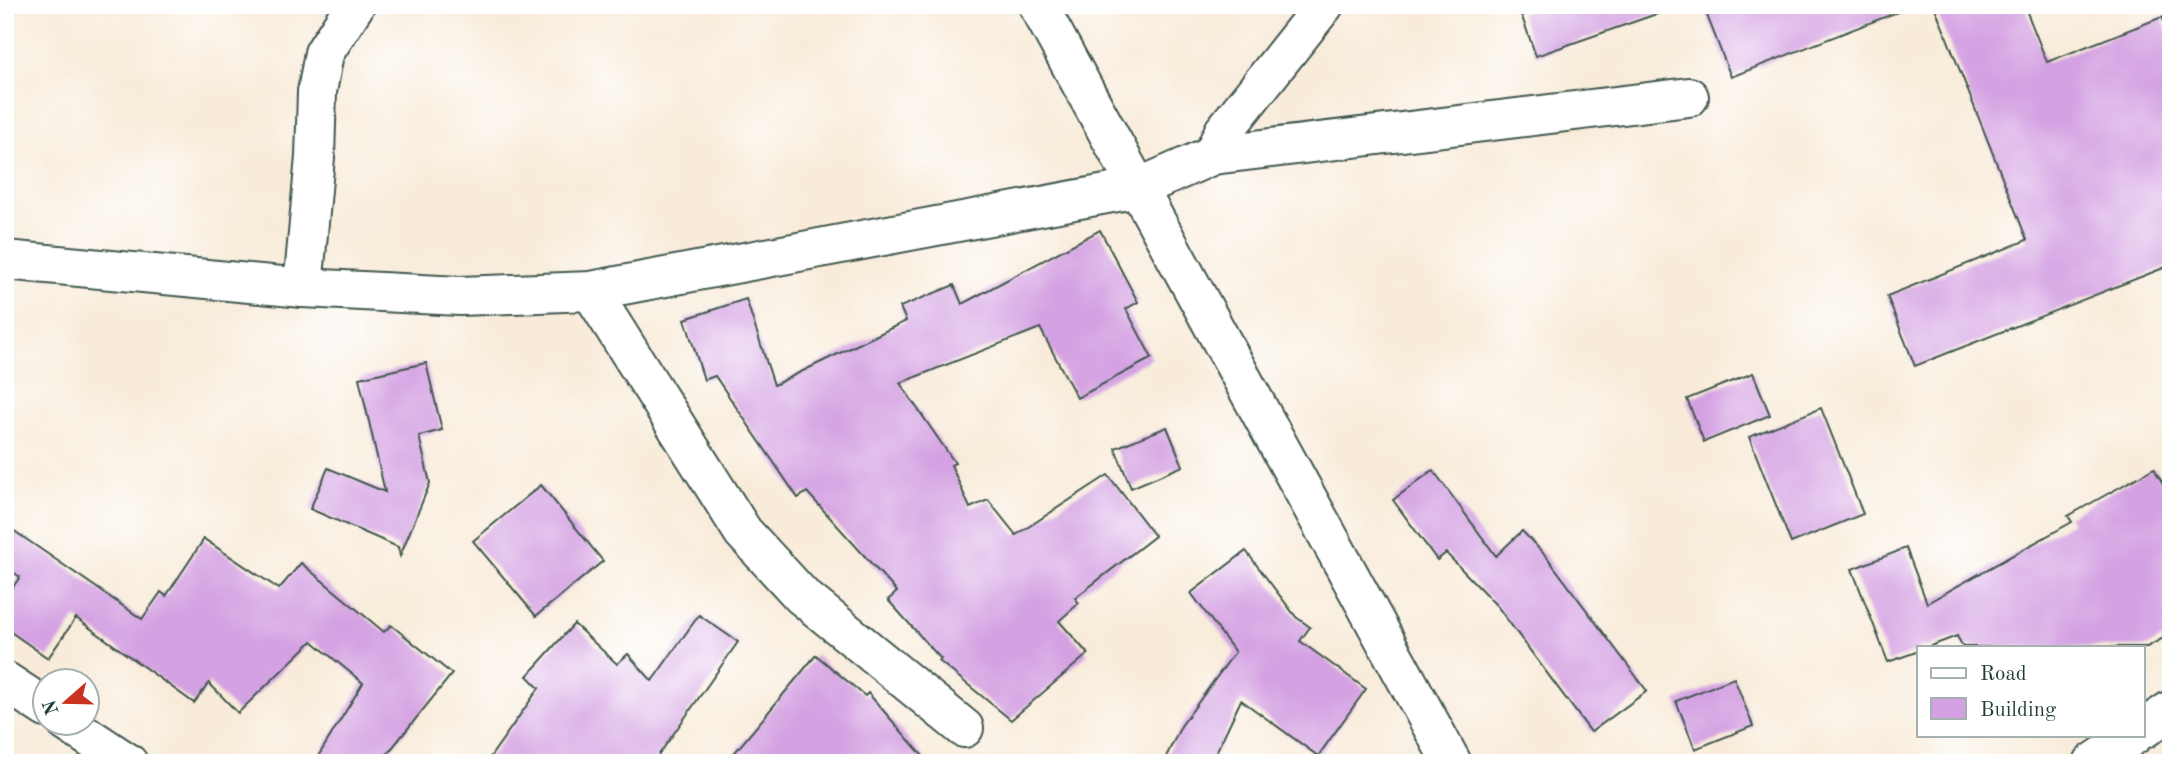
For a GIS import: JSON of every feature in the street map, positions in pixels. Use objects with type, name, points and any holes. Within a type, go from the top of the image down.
[{"type":"street","points":[[303,288],[315,157],[317,92],[324,53],[355,5]]},
{"type":"street","points":[[1038,5],[1452,763]]},
{"type":"street","points":[[1213,155],[1224,131],[1325,5]]},
{"type":"street","points":[[5,260],[303,288],[460,296],[591,291],[1138,188],[1213,155],[1689,97]]},
{"type":"street","points":[[591,291],[743,532],[802,596],[964,728]]},
{"type":"street","points":[[5,681],[32,699]]},
{"type":"street","points":[[2144,728],[2171,710]]},
{"type":"street","points":[[86,736],[128,763]]},
{"type":"street","points":[[2093,763],[2133,736]]},
{"type":"building","points":[[1547,5],[1664,5],[1665,11],[1536,56],[1521,14]]},
{"type":"building","points":[[1703,5],[1907,5],[1908,8],[1731,77]]},
{"type":"building","points":[[1934,5],[2024,5],[2047,62],[2162,17],[2171,40],[2171,265],[1915,366],[1887,296],[2027,240]]},
{"type":"building","points":[[1100,230],[1138,302],[1126,309],[1152,358],[1077,398],[1040,328],[900,383],[955,463],[951,465],[970,508],[988,500],[1016,535],[1108,475],[1155,536],[1075,598],[1079,603],[1059,621],[1088,654],[1011,720],[939,661],[941,659],[888,600],[897,592],[807,492],[798,498],[715,376],[704,380],[685,319],[746,299],[774,385],[906,321],[900,307],[954,285],[962,304]]},
{"type":"building","points":[[426,363],[442,430],[419,436],[430,483],[400,556],[398,547],[310,509],[328,468],[385,492],[359,378]]},
{"type":"building","points":[[1753,373],[1770,415],[1704,442],[1687,399]]},
{"type":"building","points":[[1821,408],[1863,514],[1791,543],[1749,437]]},
{"type":"building","points":[[1167,427],[1183,466],[1131,488],[1115,448]]},
{"type":"building","points":[[2154,468],[2171,498],[2171,634],[2147,647],[1962,646],[1957,636],[1931,646],[1917,646],[1917,652],[1888,662],[1852,569],[1906,548],[1927,603],[2072,522],[2068,516]]},
{"type":"building","points":[[1433,470],[1496,556],[1522,531],[1546,556],[1647,691],[1591,732],[1497,606],[1446,553],[1437,560],[1393,500]]},
{"type":"building","points":[[541,485],[603,561],[536,616],[473,541]]},
{"type":"building","points":[[10,528],[142,619],[161,592],[166,596],[204,539],[279,589],[301,563],[384,632],[391,625],[452,674],[380,763],[314,763],[363,683],[312,641],[238,713],[209,683],[194,703],[76,618],[48,658],[5,628],[5,598],[20,577],[5,566],[5,534]]},
{"type":"building","points":[[1246,551],[1296,617],[1310,627],[1300,641],[1366,689],[1318,756],[1241,700],[1211,763],[1163,763],[1181,726],[1235,652],[1191,593]]},
{"type":"building","points":[[699,615],[738,642],[653,763],[486,763],[539,688],[527,676],[574,624],[617,664],[628,654],[652,681]]},
{"type":"building","points":[[816,655],[865,696],[868,693],[929,763],[726,763]]},
{"type":"building","points":[[1734,678],[1753,726],[1695,749],[1676,701]]}]
